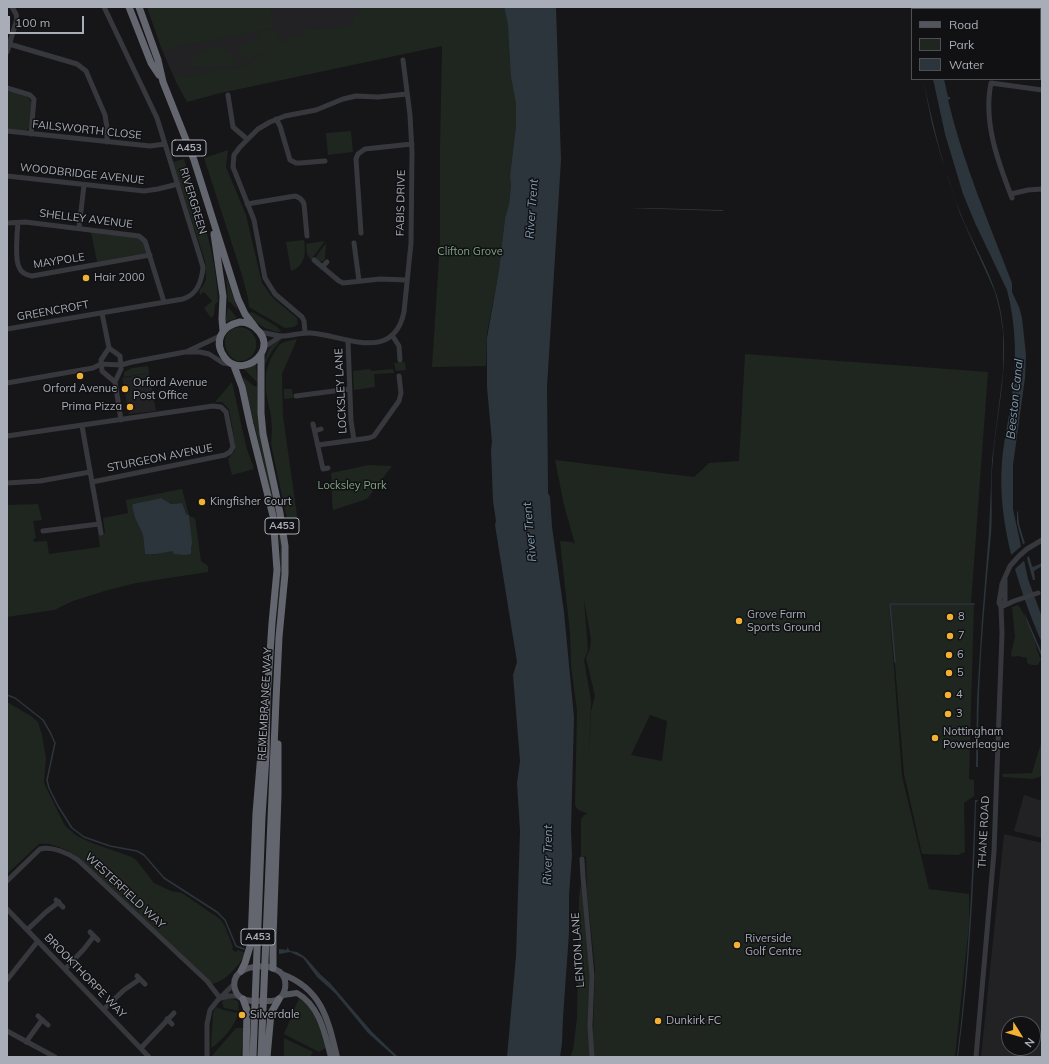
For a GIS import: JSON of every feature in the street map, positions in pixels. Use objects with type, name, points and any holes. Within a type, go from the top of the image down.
[{"type":"highway","name":"A453","points":[[129,7],[151,63],[163,82]]},
{"type":"highway","name":"A453","points":[[139,7],[158,60],[163,82],[194,160],[238,299],[245,314],[257,329]]},
{"type":"highway","name":"A453","points":[[211,216],[223,296],[222,333]]},
{"type":"highway","points":[[240,322],[250,324],[257,329],[262,337],[262,351],[250,363],[242,366],[232,365],[221,349],[219,339],[222,333],[233,324],[240,322]]},
{"type":"highway","name":"REMEMBRANCE WAY","points":[[261,1057],[270,818],[279,636],[285,574],[285,546],[263,434],[261,413],[262,351]]},
{"type":"highway","name":"REMEMBRANCE WAY","points":[[232,365],[242,386],[273,516],[277,570],[266,698],[266,756],[262,817],[253,1057]]},
{"type":"highway","points":[[241,971],[251,943],[256,813],[266,698]]},
{"type":"highway","points":[[273,968],[279,759],[276,700]]},
{"type":"highway","points":[[267,1057],[271,1013],[281,997]]},
{"type":"highway","points":[[241,998],[247,1010],[246,1057]]},
{"type":"main road","points":[[331,1057],[320,1020],[312,1005],[303,996],[297,993],[272,1001],[250,1001],[241,998],[234,989],[234,984],[235,978],[241,971],[250,967],[266,966],[273,968],[301,983],[315,997],[324,1012],[330,1025],[338,1057]]},
{"type":"main road","points":[[281,997],[286,983],[282,974]]},
{"type":"street","points":[[7,52],[16,19],[16,14],[12,7]]},
{"type":"street","name":"RIVERGREEN","points":[[102,313],[183,299],[192,295],[203,274],[201,261],[178,184],[153,108],[104,7]]},
{"type":"street","points":[[9,44],[77,64],[82,67],[86,71],[105,115],[108,128],[107,142]]},
{"type":"street","name":"FABIS DRIVE","points":[[392,335],[398,328],[403,317],[411,238],[412,144],[406,66],[403,60]]},
{"type":"street","points":[[1011,86],[1012,80]]},
{"type":"street","points":[[1042,90],[991,83],[989,102],[990,122],[999,162],[1011,196],[1028,190],[1042,189]]},
{"type":"street","points":[[7,88],[30,95],[34,99],[31,134]]},
{"type":"street","points":[[305,333],[302,316],[275,294],[265,278],[254,220],[232,163],[236,151],[258,129],[276,119],[292,114],[316,110],[343,99],[356,96],[378,97],[407,94]]},
{"type":"street","points":[[228,95],[233,127],[247,139]]},
{"type":"street","points":[[223,102],[229,101]]},
{"type":"street","points":[[276,119],[280,126],[290,160],[296,163],[322,163]]},
{"type":"street","name":"FAILSWORTH CLOSE","points":[[7,131],[150,146],[165,144]]},
{"type":"street","points":[[361,233],[363,226],[356,160],[358,154],[365,149],[412,144]]},
{"type":"street","name":"WOODBRIDGE AVENUE","points":[[7,176],[144,190],[158,190],[178,184]]},
{"type":"street","points":[[79,228],[84,184]]},
{"type":"street","points":[[248,204],[297,196],[304,204],[308,232]]},
{"type":"street","name":"SHELLEY AVENUE","points":[[7,223],[18,222],[79,228],[139,236],[145,241],[164,302]]},
{"type":"street","name":"MAYPOLE","points":[[18,222],[17,262],[20,270],[27,275],[32,276],[150,255]]},
{"type":"street","points":[[354,243],[358,250],[359,281]]},
{"type":"street","points":[[314,260],[344,283],[385,278],[407,280]]},
{"type":"street","points":[[322,267],[326,262]]},
{"type":"street","points":[[102,313],[109,348],[120,356],[121,369],[115,382],[122,420]]},
{"type":"street","name":"GREENCROFT","points":[[7,329],[102,313]]},
{"type":"street","points":[[257,329],[281,336],[316,333],[348,341],[373,342],[382,340],[392,335],[399,346],[398,356]]},
{"type":"street","points":[[185,352],[222,333]]},
{"type":"street","points":[[262,351],[281,336]]},
{"type":"street","name":"LOCKSLEY LANE","points":[[348,341],[351,421],[354,440]]},
{"type":"street","points":[[109,348],[101,360],[102,372],[115,382]]},
{"type":"street","points":[[7,383],[93,368],[101,364],[121,365],[185,352],[205,353],[223,363],[232,365]]},
{"type":"street","points":[[318,444],[372,437],[377,433],[399,401],[402,383],[399,376]]},
{"type":"street","points":[[301,389],[299,396],[350,389]]},
{"type":"street","name":"STURGEON AVENUE","points":[[7,436],[213,406],[219,406],[226,412],[233,447],[230,452],[225,455],[92,482]]},
{"type":"street","points":[[313,424],[323,469],[328,468]]},
{"type":"street","points":[[82,426],[101,533]]},
{"type":"street","points":[[314,431],[321,429]]},
{"type":"street","points":[[7,483],[40,481],[90,472]]},
{"type":"street","points":[[43,531],[100,524]]},
{"type":"street","name":"THANE ROAD","points":[[976,1057],[994,852],[1002,633],[1001,607],[1005,601],[1005,580],[1007,573],[1019,556],[1042,540]]},
{"type":"street","points":[[1001,607],[1038,593]]},
{"type":"street","name":"WESTERFIELD WAY","points":[[7,882],[40,849],[50,849],[71,855],[207,980],[220,998]]},
{"type":"street","name":"LENTON LANE","points":[[582,859],[592,976],[590,1026],[592,1057]]},
{"type":"street","points":[[27,930],[57,901],[64,907]]},
{"type":"street","name":"BROOKTHORPE WAY","points":[[7,909],[150,1057]]},
{"type":"street","points":[[65,969],[94,936]]},
{"type":"street","points":[[7,980],[38,942]]},
{"type":"street","points":[[104,1009],[138,978],[144,984]]},
{"type":"street","points":[[207,1057],[208,1018],[210,1010],[234,984]]},
{"type":"street","points":[[220,998],[229,996],[241,998]]},
{"type":"street","points":[[140,1048],[174,1013]]},
{"type":"street","points":[[38,1016],[48,1025]]},
{"type":"street","points":[[26,1042],[42,1020]]},
{"type":"street","points":[[167,1020],[172,1024]]},
{"type":"street","points":[[7,1031],[55,1057]]},
{"type":"shaded area","points":[[147,7],[441,7],[216,94],[187,102],[177,84],[162,50]]},
{"type":"shaded area","points":[[149,373],[156,411],[129,414],[122,378]]},
{"type":"shaded area","points":[[1024,795],[1042,801],[1042,838],[1014,831]]},
{"type":"shaded area","points":[[1004,834],[1042,843],[1042,1057],[981,1057]]},
{"type":"green space","points":[[147,7],[270,7],[273,28],[162,50]]},
{"type":"green space","name":"Clifton Grove","points":[[357,7],[504,7],[508,25],[516,104],[516,125],[510,176],[511,186],[509,204],[505,218],[499,270],[487,333],[486,366],[432,367],[440,242],[442,46],[216,94],[187,102],[174,76],[192,77],[220,69],[238,70],[263,54],[262,52],[245,59],[239,54],[238,49],[249,41],[257,39],[264,31],[275,30],[282,42],[290,41],[291,36],[305,36],[305,30],[354,26],[353,17],[365,13],[358,10]]},
{"type":"green space","points":[[218,46],[233,56],[235,62],[232,66],[192,67],[188,65],[189,60],[196,55]]},
{"type":"green space","points":[[7,91],[27,97],[32,104],[29,128],[25,132],[7,129]]},
{"type":"green space","points":[[351,131],[353,152],[328,155],[326,133]]},
{"type":"green space","points":[[228,150],[226,167],[246,215],[262,283],[273,298],[297,318],[298,324],[294,327],[285,328],[249,307],[242,275],[204,158]]},
{"type":"green space","points":[[184,159],[206,229],[214,265],[218,302],[215,304],[214,315],[211,318],[204,308],[212,301],[204,292],[200,295],[199,291],[206,279],[205,261],[173,162]]},
{"type":"green space","points":[[91,232],[138,238],[144,243],[146,253],[97,262]]},
{"type":"green space","points":[[304,240],[304,258],[296,269],[291,271],[286,242]]},
{"type":"green space","points":[[324,241],[311,260],[307,254],[306,244]]},
{"type":"green space","points":[[326,243],[325,259],[319,262],[315,258]]},
{"type":"green space","points":[[226,276],[238,310],[230,302],[228,302]]},
{"type":"green space","points":[[228,307],[237,318],[225,322]]},
{"type":"green space","points":[[252,312],[276,326],[281,331],[275,331],[263,327],[255,321],[249,313]]},
{"type":"green space","points":[[239,327],[247,329],[252,333],[256,344],[252,355],[247,359],[240,361],[231,357],[225,346],[227,334],[231,330]]},
{"type":"green space","points":[[282,339],[272,351],[264,366],[271,346]]},
{"type":"green space","points":[[297,339],[282,374],[283,416],[298,522],[288,524],[271,444],[272,430],[271,416],[266,393],[266,373],[271,358],[279,345],[284,342]]},
{"type":"green space","name":"Grove Farm Sports Ground","points":[[745,354],[988,372],[971,603],[889,603],[902,776],[929,889],[969,894],[969,925],[955,1057],[594,1057],[593,1034],[595,970],[587,891],[586,857],[581,856],[581,819],[584,815],[588,814],[579,810],[575,805],[577,711],[571,666],[570,633],[560,541],[572,542],[575,544],[564,505],[555,460],[694,477],[709,463],[739,461]],"holes":[[[584,600],[591,639],[590,648],[586,658],[595,696],[591,711],[589,755],[591,700],[584,660],[588,650]],[[650,715],[667,721],[662,761],[631,755]]]},
{"type":"green space","points":[[405,362],[406,370],[396,371],[394,363]]},
{"type":"green space","points":[[256,364],[257,382],[244,369]]},
{"type":"green space","points":[[148,366],[149,373],[124,377],[124,372],[132,368]]},
{"type":"green space","points":[[370,369],[371,371],[393,369],[394,373],[374,374],[375,387],[354,390],[353,371]]},
{"type":"green space","points":[[243,377],[254,386],[257,386],[258,414],[276,505],[281,542],[282,566],[278,612],[280,551],[277,520]]},
{"type":"green space","points":[[232,382],[246,446],[254,469],[232,475],[228,459],[235,450],[235,444],[229,409],[222,402],[215,402]]},
{"type":"green space","points":[[284,389],[292,389],[293,398],[284,399]]},
{"type":"green space","name":"Locksley Park","points":[[369,465],[392,466],[367,499],[333,510],[331,473]]},
{"type":"green space","points":[[182,489],[189,515],[186,514],[182,503],[171,504],[161,498],[133,504],[132,506],[135,518],[143,535],[145,554],[153,555],[165,551],[192,550],[189,516],[195,518],[201,561],[208,566],[208,572],[136,583],[73,601],[54,610],[7,617],[7,505],[38,504],[42,520],[33,521],[36,538],[33,539],[34,542],[47,541],[49,554],[100,547],[98,534],[105,533],[103,518],[128,513],[126,500]]},
{"type":"green space","name":"Nottingham Powerleague","points":[[890,604],[974,604],[969,779],[974,780],[974,796],[964,803],[965,852],[958,855],[922,854],[904,774]]},
{"type":"green space","points":[[1018,605],[1028,622],[1041,659],[1038,665],[1027,663],[1027,658],[1018,656],[1012,657],[1011,654],[1015,637],[1012,607]]},
{"type":"green space","points":[[7,702],[31,716],[38,722],[46,758],[44,783],[65,826],[77,836],[92,843],[132,857],[137,861],[154,883],[171,891],[182,893],[220,919],[225,926],[233,947],[232,949],[235,952],[238,950],[246,953],[236,967],[222,980],[212,984],[75,855],[62,848],[48,844],[39,844],[7,874]]},
{"type":"green space","points":[[1042,740],[1042,776],[1033,779],[1003,777],[1002,774],[1032,773]]},
{"type":"green space","points":[[581,883],[590,978],[590,1057],[570,1057],[573,1050],[577,1018],[579,897]]},
{"type":"green space","points":[[229,998],[238,1001],[239,1011],[224,1008],[222,1002]]},
{"type":"green space","points":[[299,998],[310,1008],[320,1027],[326,1048],[319,1052],[284,1034]]},
{"type":"green space","points":[[216,1007],[238,1013],[235,1022],[228,1032],[211,1048],[213,1013]]},
{"type":"green space","points":[[236,1028],[244,1028],[241,1057],[211,1057]]},
{"type":"green space","points":[[284,1038],[313,1052],[310,1057],[284,1057]]},
{"type":"water","name":"River Trent","points":[[504,7],[556,7],[561,160],[547,387],[548,493],[550,497],[552,527],[564,612],[574,717],[569,933],[560,1057],[507,1057],[516,956],[520,831],[517,783],[520,761],[513,675],[517,662],[495,525],[496,521],[493,501],[491,450],[492,442],[487,387],[487,338],[499,270],[505,218],[509,204],[511,186],[510,176],[516,125],[516,104],[511,76],[508,25]]},
{"type":"water","points":[[923,80],[946,171],[941,156],[932,124]]},
{"type":"water","name":"Beeston Canal","points":[[933,80],[944,80],[948,97],[950,97],[948,100],[961,147],[1012,283],[1012,292],[1022,318],[1026,355],[1025,378],[1013,465],[1013,509],[1028,579],[1042,617],[1042,643],[1017,577],[1006,531],[1003,508],[1001,484],[1002,461],[1015,369],[1014,329],[1010,303],[1007,290],[963,194],[945,134]]},
{"type":"water","points":[[955,198],[994,288],[1001,313],[1003,332],[995,292],[960,214]]},
{"type":"water","points":[[628,208],[723,210],[723,211]]},
{"type":"water","points":[[1003,332],[1004,351],[1003,369]]},
{"type":"water","points":[[1003,374],[992,469],[992,516],[981,653],[978,712],[978,767],[976,767],[977,699],[989,532],[992,460]]},
{"type":"water","points":[[161,498],[171,504],[182,503],[186,514],[189,515],[192,542],[191,554],[174,554],[173,551],[145,554],[143,535],[135,518],[132,506],[133,504]]},
{"type":"water","points":[[1017,511],[1019,524],[1032,566],[1033,567],[1042,563],[1042,566],[1034,571],[1035,580],[1033,580],[1017,523]]},
{"type":"water","points":[[1024,612],[1042,653],[1042,658],[1027,622]]},
{"type":"water","points":[[975,800],[978,800],[976,803],[970,930],[962,1025],[957,1057],[969,929]]},
{"type":"water","points":[[287,947],[290,951],[297,952],[305,957],[330,983],[372,1032],[398,1057],[395,1057],[368,1033],[335,993],[317,977],[303,958],[290,952],[279,954],[279,949],[287,950]]},
{"type":"pier","points":[[1026,542],[1030,555],[1014,570],[1010,556]]},
{"type":"waterway","points":[[895,662],[890,604],[974,604]]},
{"type":"waterway","points":[[7,695],[15,698],[43,720],[50,732],[55,743],[47,780],[49,788],[58,806],[72,828],[84,837],[110,846],[137,851],[144,855],[164,878],[217,912],[225,920],[236,946],[244,949]]},
{"type":"place","name":"Hair 2000","points":[[86,278]]},
{"type":"place","name":"Orford Avenue","points":[[80,376]]},
{"type":"place","name":"Orford Avenue Post Office","points":[[125,389]]},
{"type":"place","name":"Prima Pizza","points":[[130,407]]},
{"type":"place","name":"Kingfisher Court","points":[[202,502]]},
{"type":"place","name":"8","points":[[950,617]]},
{"type":"place","name":"Grove Farm Sports Ground","points":[[739,621]]},
{"type":"place","name":"7","points":[[950,636]]},
{"type":"place","name":"6","points":[[949,655]]},
{"type":"place","name":"5","points":[[949,673]]},
{"type":"place","name":"4","points":[[948,695]]},
{"type":"place","name":"3","points":[[948,714]]},
{"type":"place","name":"Nottingham Powerleague","points":[[935,738]]},
{"type":"place","name":"Riverside Golf Centre","points":[[737,945]]},
{"type":"place","name":"Silverdale","points":[[242,1015]]},
{"type":"place","name":"Dunkirk FC","points":[[658,1021]]}]
